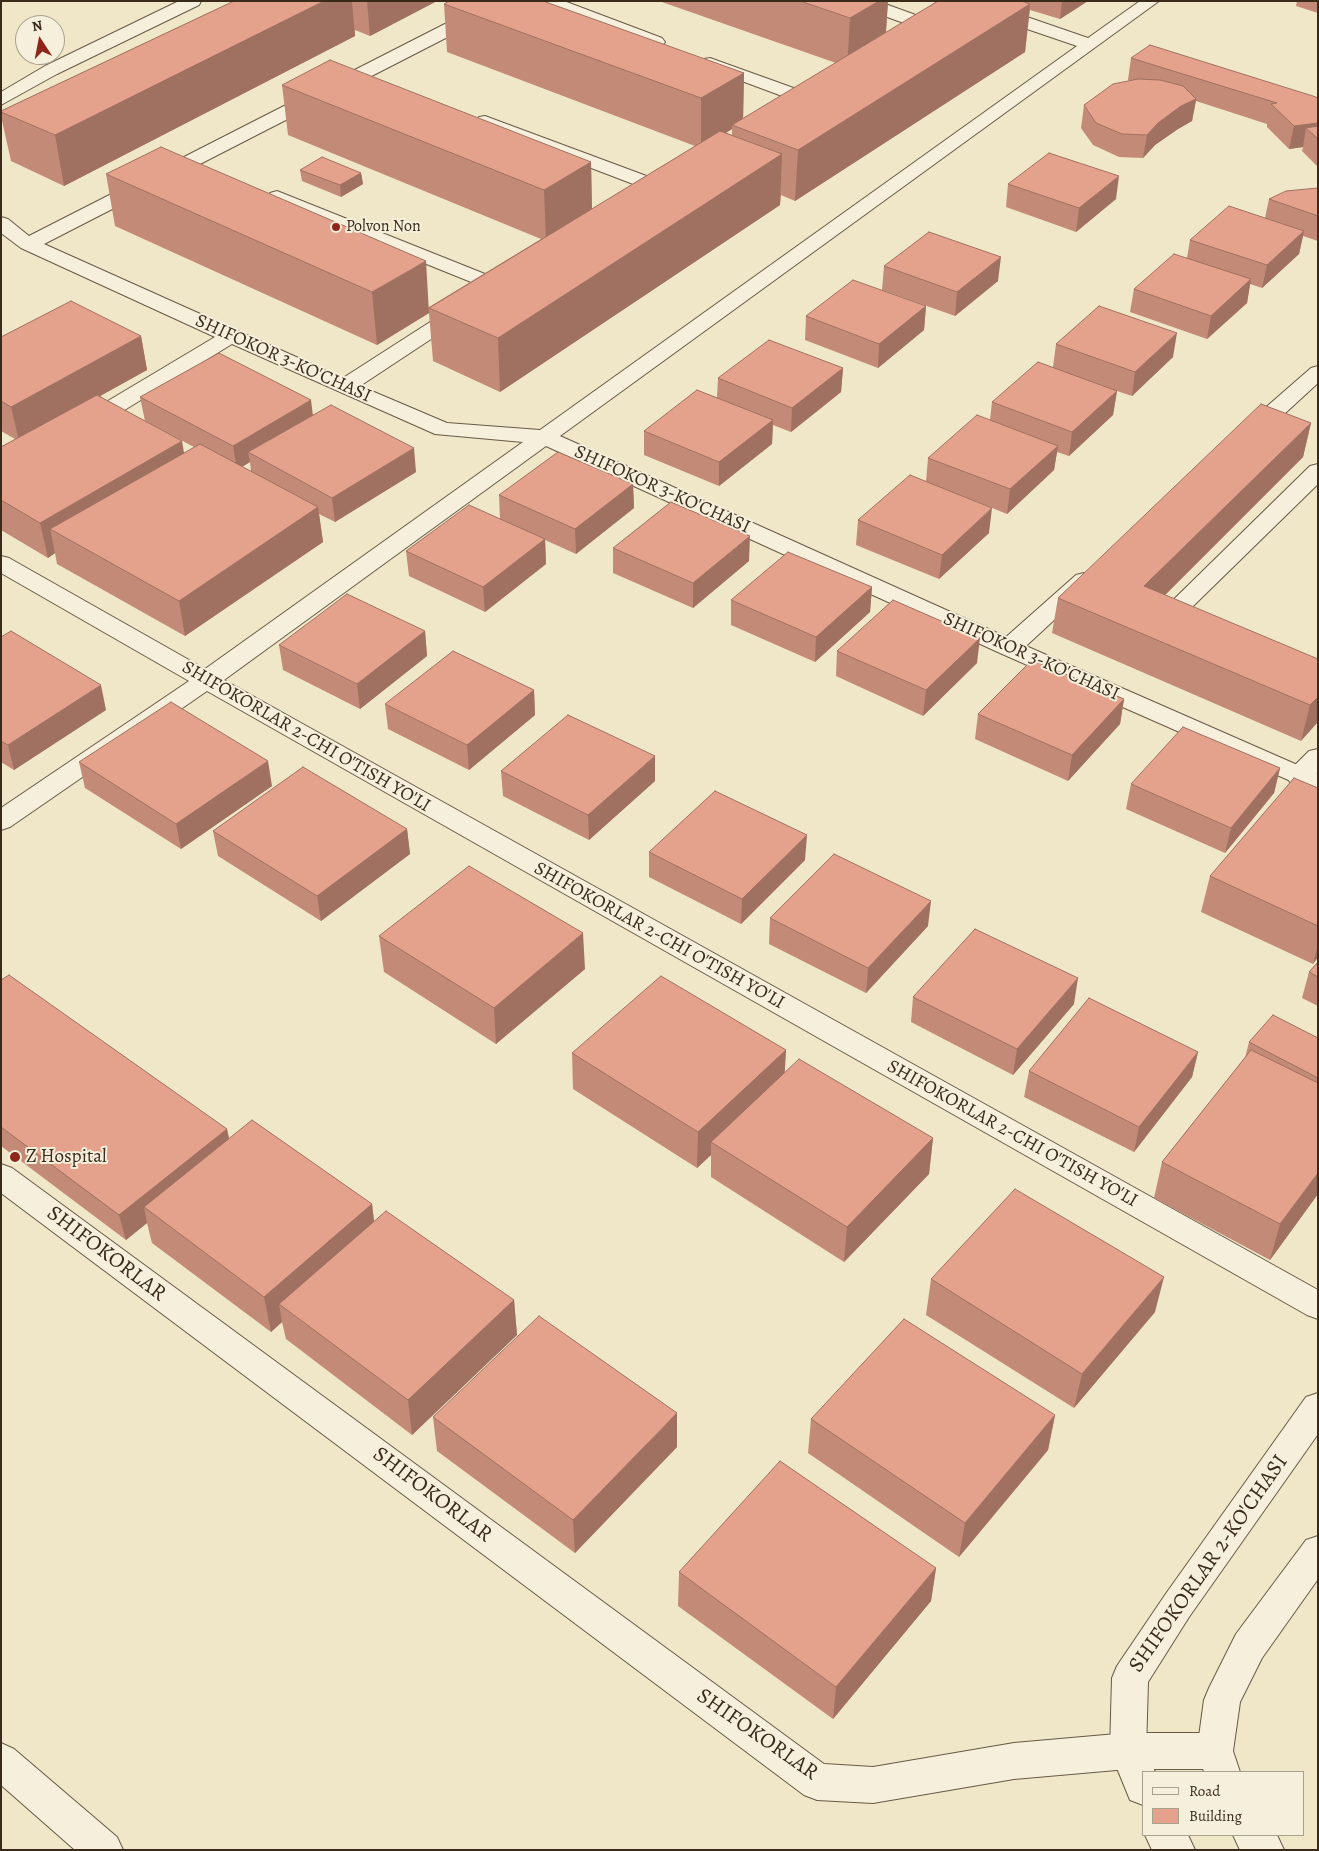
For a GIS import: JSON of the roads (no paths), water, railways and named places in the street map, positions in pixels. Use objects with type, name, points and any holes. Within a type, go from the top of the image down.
[{"type":"street","points":[[1,100],[51,70],[193,1]]},
{"type":"street","points":[[28,244],[504,1]]},
{"type":"street","points":[[548,1],[668,47]]},
{"type":"street","points":[[860,1],[936,21],[912,36]]},
{"type":"street","points":[[1,821],[207,680],[1151,1]]},
{"type":"street","points":[[977,6],[1089,44]]},
{"type":"street","points":[[696,57],[807,99]]},
{"type":"street","points":[[362,74],[381,81]]},
{"type":"street","points":[[791,109],[823,90]]},
{"type":"street","points":[[465,113],[661,188]]},
{"type":"street","points":[[645,198],[677,178]]},
{"type":"street","points":[[264,192],[492,290],[344,387]]},
{"type":"street","name":"SHIFOKOR 3-KO'CHASI","points":[[1,223],[28,244],[344,387],[444,429],[543,437],[691,502],[1009,648],[1309,780]]},
{"type":"street","points":[[69,434],[231,336]]},
{"type":"street","points":[[1230,451],[1318,372]]},
{"type":"street","points":[[1208,634],[1181,622],[1173,613],[1318,471]]},
{"type":"street","name":"SHIFOKORLAR 2-CHI O'TISH YO'LI","points":[[1,563],[1318,1306]]},
{"type":"street","points":[[1009,648],[1097,569]]},
{"type":"street","points":[[1309,780],[1318,757]]},
{"type":"street","name":"SHIFOKORLAR","points":[[1,1176],[817,1782],[873,1785],[1014,1761],[1128,1750],[1219,1762]]},
{"type":"street","name":"SHIFOKORLAR 2-KO'CHASI","points":[[1142,1785],[1128,1750],[1130,1678],[1177,1606],[1318,1408]]},
{"type":"street","points":[[1219,1762],[1222,1700],[1249,1646],[1318,1551]]},
{"type":"street","points":[[1,1761],[104,1850]]},
{"type":"street","points":[[1165,1836],[1176,1850]]},
{"type":"street","points":[[1253,1836],[1265,1850]]},
{"type":"place","name":"Polvon Non","points":[[336,227]]},
{"type":"place","name":"Z Hospital","points":[[15,1157]]}]
